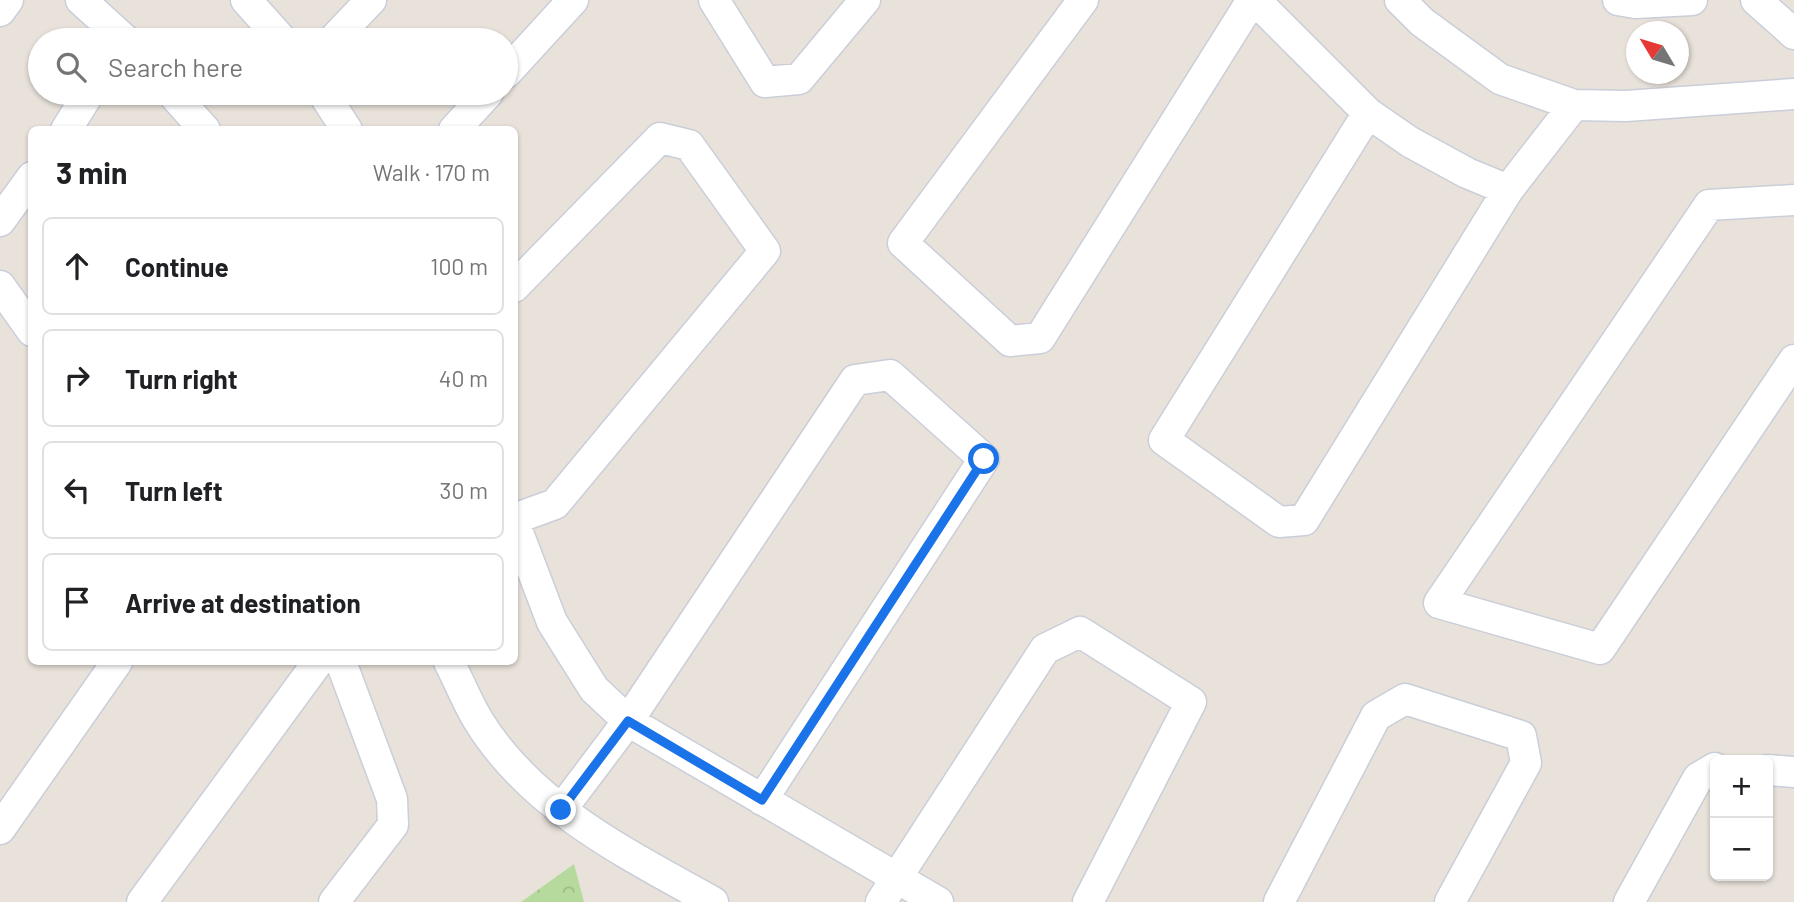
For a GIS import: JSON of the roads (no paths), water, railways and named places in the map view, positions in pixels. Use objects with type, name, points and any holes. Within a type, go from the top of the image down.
[{"type":"street","points":[[0,11],[8,0]]},
{"type":"street","points":[[81,0],[111,28]]},
{"type":"street","points":[[246,0],[271,28]]},
{"type":"street","points":[[344,28],[370,0]]},
{"type":"street","points":[[518,60],[573,0]]},
{"type":"street","points":[[714,0],[765,82],[799,79],[865,0]]},
{"type":"street","points":[[1083,0],[902,243],[1010,341],[1040,338],[1254,0],[1368,113],[1410,142],[1467,173],[1508,190]]},
{"type":"street","points":[[1400,0],[1422,22],[1500,79],[1574,105],[1626,106],[1794,94]]},
{"type":"street","points":[[1618,0],[1635,3],[1692,0]]},
{"type":"street","points":[[1756,0],[1794,34]]},
{"type":"street","points":[[72,126],[83,105]]},
{"type":"street","points":[[183,105],[201,126]]},
{"type":"street","points":[[330,105],[344,126]]},
{"type":"street","points":[[458,126],[477,105]]},
{"type":"street","points":[[1368,113],[1164,440],[1279,522],[1304,520],[1508,190],[1574,105]]},
{"type":"street","points":[[518,283],[660,138],[689,145],[765,251],[555,504],[518,519]]},
{"type":"street","points":[[0,221],[28,182]]},
{"type":"street","points":[[1794,200],[1710,205],[1439,603],[1600,649],[1794,360]]},
{"type":"street","points":[[0,286],[28,325]]},
{"type":"street","points":[[561,810],[628,721],[855,380],[890,375],[984,459],[762,800]]},
{"type":"street","points":[[518,532],[552,622],[594,689],[628,721],[762,800],[888,890],[938,902]]},
{"type":"street","points":[[888,890],[1045,649],[1080,632],[1191,702],[1088,902]]},
{"type":"street","points":[[0,829],[115,665]]},
{"type":"street","points":[[142,902],[316,665]]},
{"type":"street","points":[[334,902],[393,825],[392,799],[342,665]]},
{"type":"street","points":[[450,665],[485,730],[515,768],[561,810],[616,848],[713,902]]},
{"type":"street","points":[[1279,902],[1376,716],[1405,699],[1521,736],[1526,763],[1450,902]]},
{"type":"street","points":[[1773,770],[1794,772]]},
{"type":"street","points":[[1629,902],[1698,778],[1710,771]]}]
